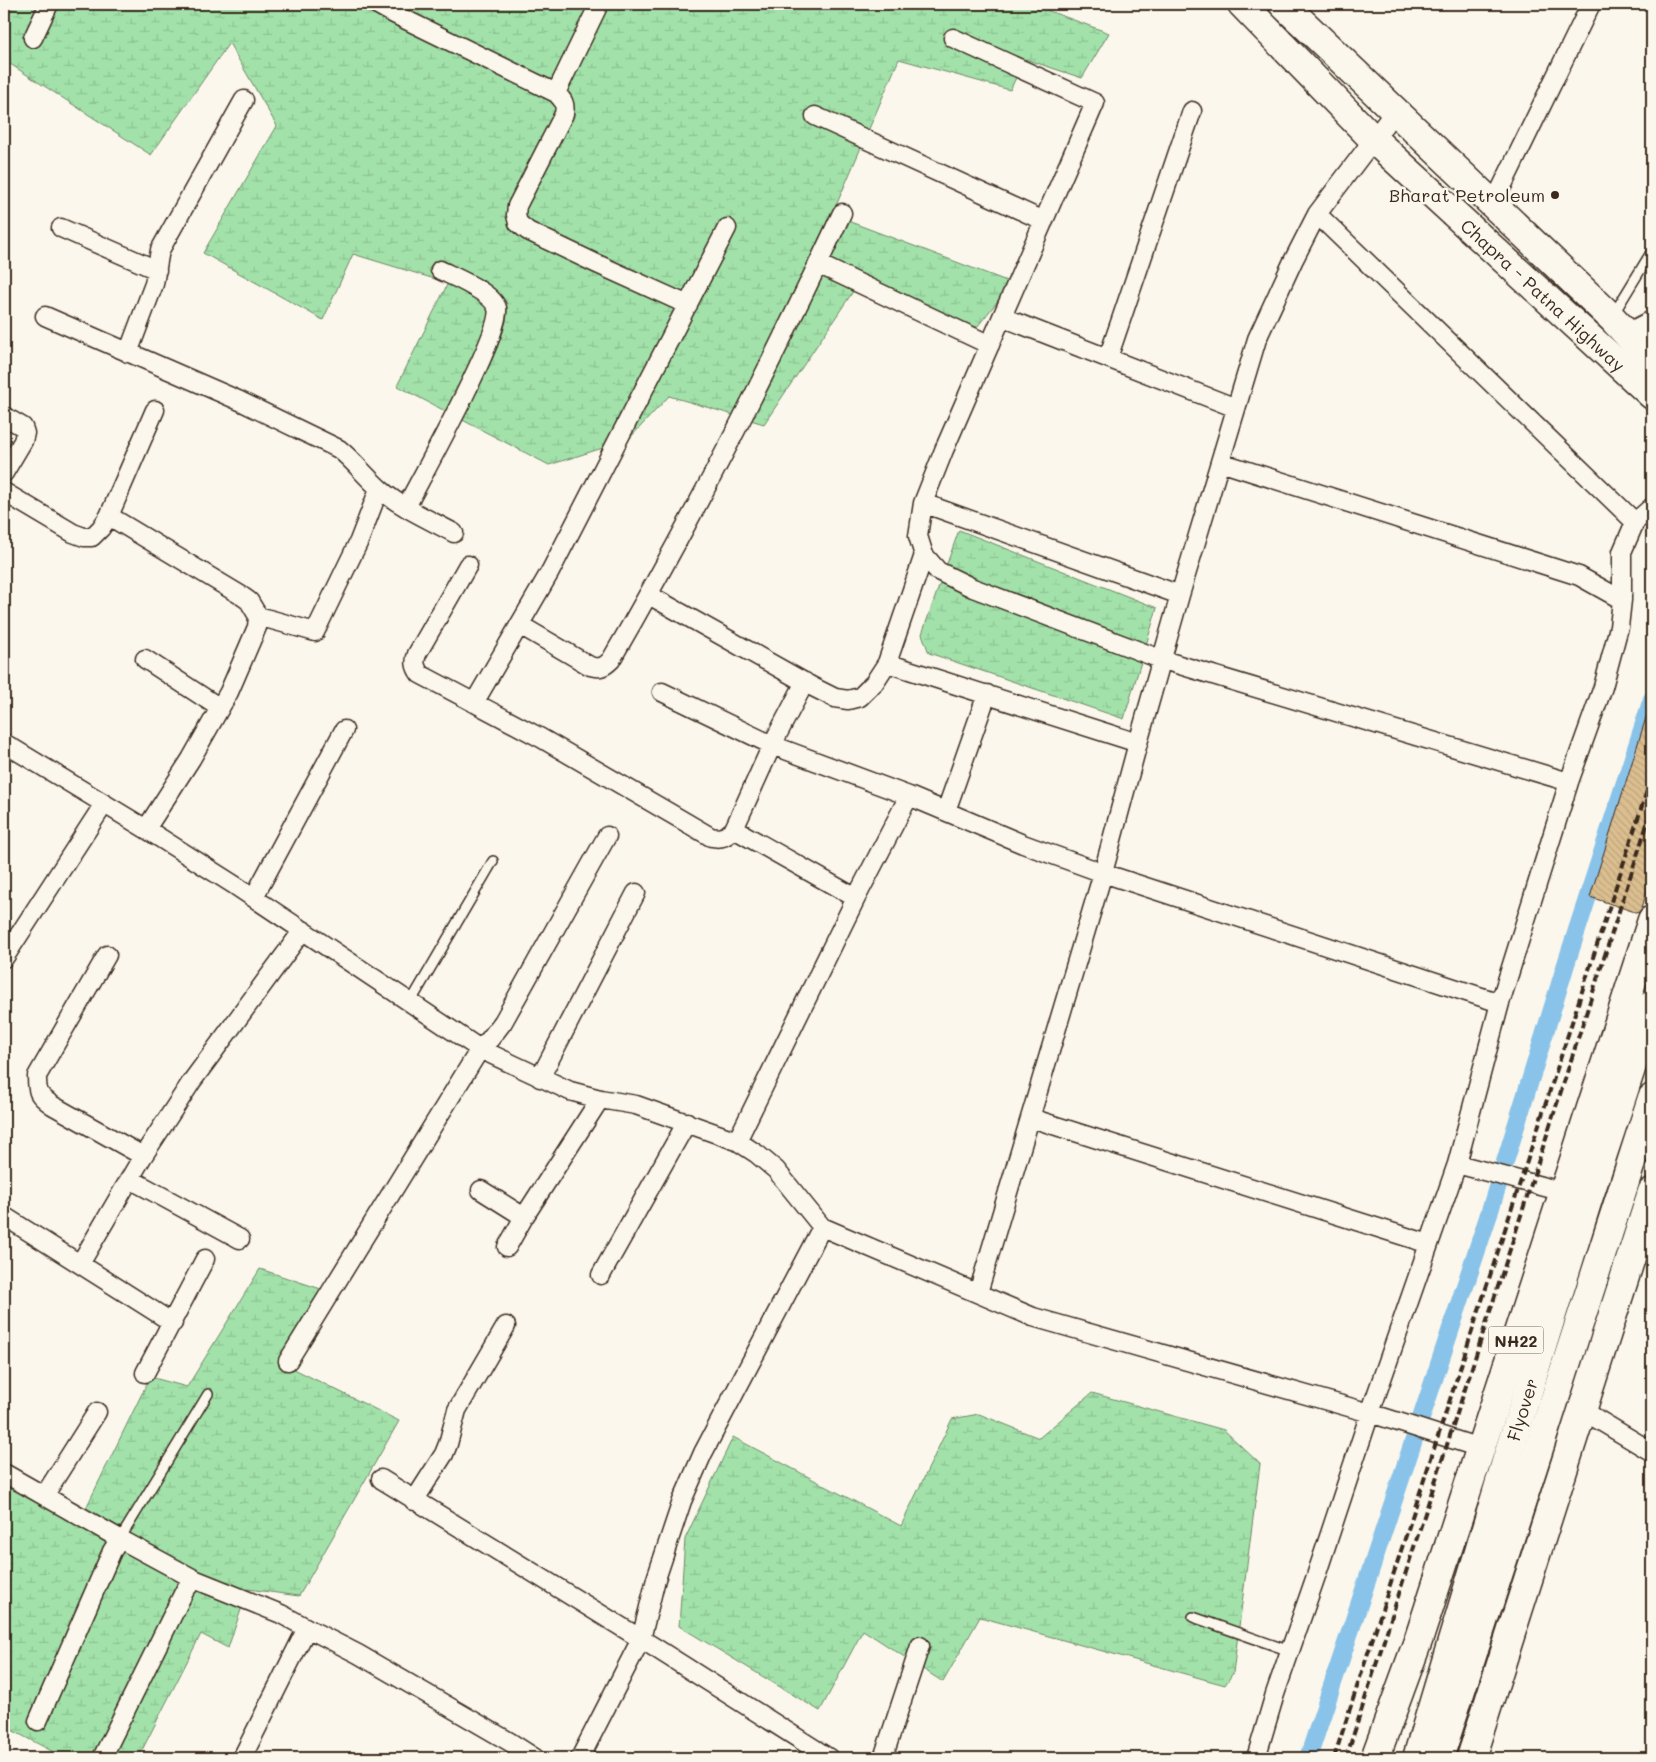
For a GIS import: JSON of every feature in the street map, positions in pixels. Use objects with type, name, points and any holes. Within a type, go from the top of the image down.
[{"type":"highway","name":"Chapra - Patna Highway","points":[[1242,4],[1373,139],[1652,395]]},
{"type":"highway","name":"Chapra - Patna Highway","points":[[1283,4],[1619,325],[1652,361]]},
{"type":"highway","name":"NH22","points":[[1375,1758],[1419,1638],[1652,920]]},
{"type":"highway","name":"Flyover","points":[[1417,1758],[1508,1452],[1652,1005]]},
{"type":"highway","name":"Flyover","points":[[1439,1758],[1652,1098]]},
{"type":"highway","points":[[1471,1758],[1652,1192]]},
{"type":"street","points":[[33,38],[49,4]]},
{"type":"street","points":[[376,4],[556,93],[563,100],[565,106],[564,114],[517,206],[516,215],[518,223],[587,260],[688,305]]},
{"type":"street","points":[[556,93],[599,4]]},
{"type":"street","points":[[1493,205],[1591,4]]},
{"type":"street","points":[[954,38],[1095,103],[923,503],[918,536],[924,555],[938,571],[973,588],[1163,660],[1569,782]]},
{"type":"street","points":[[128,353],[154,284],[160,250],[244,100]]},
{"type":"street","points":[[1108,358],[1192,111]]},
{"type":"street","points":[[978,1293],[1104,873],[1180,595],[1257,339],[1292,261],[1317,214],[1395,111]]},
{"type":"street","points":[[815,116],[1044,220]]},
{"type":"street","points":[[520,625],[590,666],[599,668],[605,666],[611,660],[649,595],[779,347],[842,213]]},
{"type":"street","points":[[1317,214],[1635,522]]},
{"type":"street","points":[[61,228],[157,270]]},
{"type":"street","points":[[474,703],[520,625],[570,533],[727,228]]},
{"type":"street","points":[[818,264],[990,345]]},
{"type":"street","points":[[406,507],[468,388],[487,347],[497,317],[497,308],[484,294],[440,270]]},
{"type":"street","points":[[45,316],[240,402],[339,449],[352,459],[379,488],[406,507],[454,533]]},
{"type":"street","points":[[1002,317],[1236,408]]},
{"type":"street","points":[[1619,325],[1652,320]]},
{"type":"street","points":[[4,492],[73,533],[84,537],[92,537],[109,516],[155,410]]},
{"type":"street","points":[[4,416],[23,427],[26,433],[4,474]]},
{"type":"street","points":[[1220,462],[1579,576],[1622,600]]},
{"type":"street","points":[[258,616],[315,632],[359,541],[379,488]]},
{"type":"street","points":[[923,503],[1180,595]]},
{"type":"street","points":[[1256,1758],[1275,1694],[1370,1414],[1458,1164],[1500,1003],[1569,782],[1603,687],[1619,626],[1622,600],[1622,552],[1635,522],[1652,507]]},
{"type":"street","points":[[109,516],[242,596],[249,601],[258,616],[257,627],[249,648],[229,692],[191,759],[146,829]]},
{"type":"street","points":[[649,595],[835,698],[848,700],[860,697],[874,683],[887,663],[924,555]]},
{"type":"street","points":[[468,565],[417,654],[415,668],[420,674],[428,680],[541,738],[711,836],[720,839],[727,836],[734,829],[772,745],[805,682]]},
{"type":"street","points":[[145,659],[220,708]]},
{"type":"street","points":[[887,663],[1138,743]]},
{"type":"street","points":[[662,692],[772,745],[909,796],[1023,844],[1104,873],[1500,1003]]},
{"type":"street","points":[[946,811],[987,694]]},
{"type":"street","points":[[254,898],[344,730]]},
{"type":"street","points":[[4,743],[146,829],[254,898],[480,1048],[570,1091],[600,1099],[636,1105],[737,1141],[757,1154],[776,1170],[822,1227],[1033,1317],[1370,1414],[1480,1448]]},
{"type":"street","points":[[737,1141],[856,898],[909,796]]},
{"type":"street","points":[[4,958],[104,804]]},
{"type":"street","points":[[734,829],[856,898]]},
{"type":"street","points":[[288,1361],[480,1048],[490,1039],[503,1022],[606,836]]},
{"type":"street","points":[[540,1078],[636,893]]},
{"type":"street","points":[[80,1264],[143,1156],[192,1081],[303,930]]},
{"type":"street","points":[[107,955],[37,1076],[37,1091],[41,1097],[52,1105],[143,1156]]},
{"type":"street","points":[[508,1247],[524,1218],[600,1099]]},
{"type":"street","points":[[1031,1118],[1429,1244]]},
{"type":"street","points":[[601,1275],[687,1122]]},
{"type":"street","points":[[1458,1164],[1564,1192]]},
{"type":"street","points":[[130,1179],[240,1240]]},
{"type":"street","points":[[481,1190],[524,1218]]},
{"type":"street","points":[[4,1216],[173,1323]]},
{"type":"street","points":[[580,1758],[641,1639],[656,1578],[682,1501],[703,1453],[822,1227]]},
{"type":"street","points":[[146,1373],[205,1259]]},
{"type":"street","points":[[414,1501],[444,1454],[457,1410],[506,1326]]},
{"type":"street","points":[[1582,1410],[1652,1452]]},
{"type":"street","points":[[44,1496],[97,1412]]},
{"type":"street","points":[[4,1473],[194,1579],[281,1614],[358,1654],[535,1758]]},
{"type":"street","points":[[381,1479],[641,1639],[829,1758]]},
{"type":"street","points":[[38,1720],[112,1551],[120,1539]]},
{"type":"street","points":[[102,1758],[185,1590],[194,1579]]},
{"type":"street","points":[[242,1758],[307,1628]]},
{"type":"street","points":[[883,1758],[920,1646]]},
{"type":"lane","points":[[1619,325],[1652,251]]},
{"type":"lane","points":[[410,1003],[493,861]]},
{"type":"lane","points":[[120,1539],[208,1394]]},
{"type":"lane","points":[[1193,1617],[1290,1650]]},
{"type":"green space","points":[[15,4],[895,4],[904,8],[909,4],[1030,4],[1109,33],[1082,78],[1025,59],[1010,90],[899,59],[832,215],[1012,283],[977,327],[854,290],[764,424],[669,396],[628,440],[549,465],[397,386],[448,283],[353,254],[323,320],[203,253],[277,126],[229,43],[151,155],[4,60],[4,23]]},
{"type":"green space","points":[[959,530],[1157,608],[1124,719],[929,653],[922,634]]},
{"type":"green space","points":[[260,1269],[321,1289],[280,1362],[399,1421],[299,1596],[248,1589],[228,1648],[201,1634],[138,1758],[65,1758],[4,1726],[4,1483],[7,1476],[86,1508],[150,1377],[187,1387]]},
{"type":"green space","points":[[1092,1393],[1224,1430],[1260,1464],[1233,1673],[1225,1685],[980,1617],[943,1682],[863,1630],[820,1711],[679,1626],[685,1539],[733,1437],[901,1526],[952,1419],[979,1414],[1039,1438]]},
{"type":"building","points":[[1649,708],[1652,708],[1652,875],[1642,908],[1638,913],[1590,897]]},
{"type":"waterway","points":[[1308,1758],[1488,1217],[1566,964],[1652,699]]},
{"type":"railway","points":[[1334,1758],[1652,775]]},
{"type":"railway","points":[[1346,1758],[1652,809]]},
{"type":"place","name":"Bharat Petroleum","points":[[1555,195]]}]
